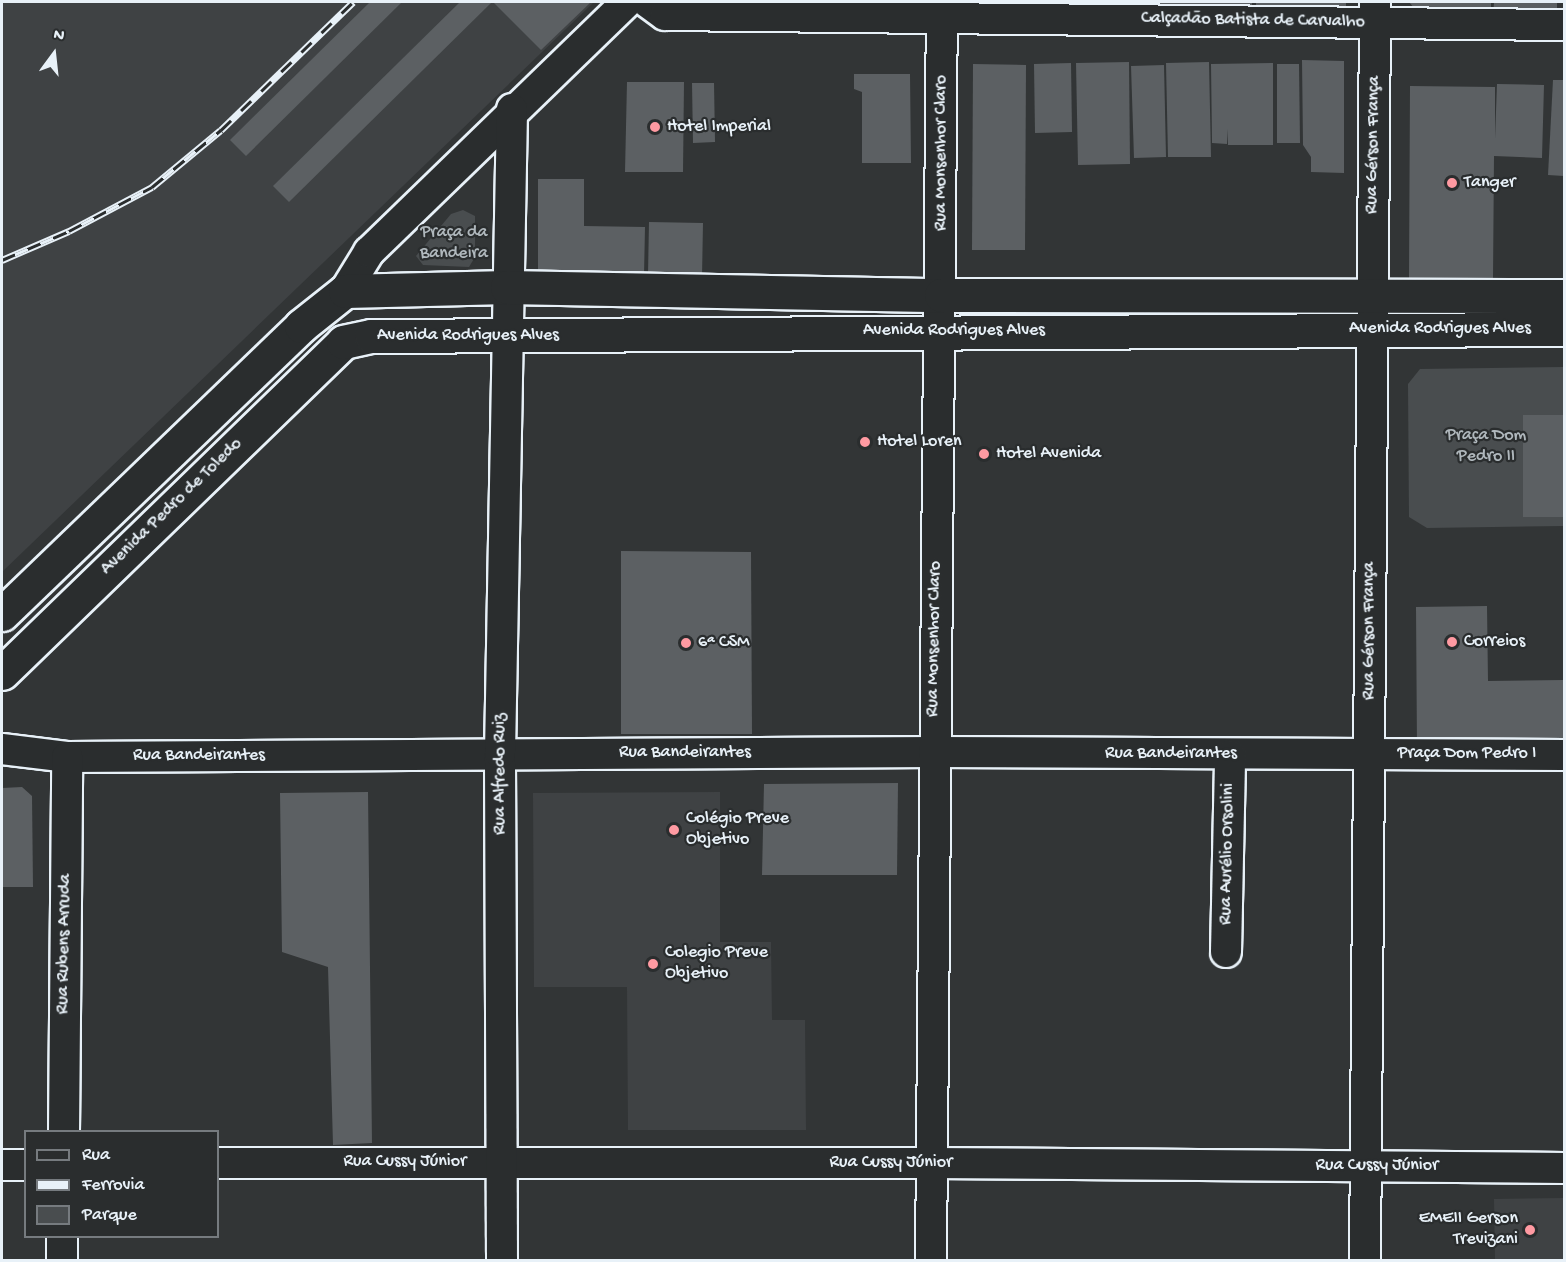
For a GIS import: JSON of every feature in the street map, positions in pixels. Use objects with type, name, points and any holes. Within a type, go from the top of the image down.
[{"type":"main road","name":"Avenida Rodrigues Alves","points":[[345,291],[507,287],[941,295],[1564,296]]},
{"type":"main road","points":[[2,614],[301,326],[345,291]]},
{"type":"main road","name":"Avenida Rodrigues Alves","points":[[343,342],[371,336],[1371,328],[1564,329]]},
{"type":"main road","name":"Avenida Pedro de Toledo","points":[[2,673],[343,342]]},
{"type":"street","points":[[345,291],[369,252],[512,109],[627,2]]},
{"type":"street","name":"Calçadão Batista de Carvalho","points":[[647,2],[665,15],[942,10],[1376,12],[1564,25]]},
{"type":"street","name":"Rua Monsenhor Claro","points":[[931,1260],[942,10]]},
{"type":"street","name":"Rua Gérson França","points":[[1365,1260],[1371,328],[1376,12]]},
{"type":"street","points":[[507,287],[512,109]]},
{"type":"street","name":"Rua Alfredo Ruiz","points":[[502,1260],[500,753],[507,287]]},
{"type":"street","name":"Rua Bandeirantes","points":[[2,749],[67,757],[934,752],[1370,754]]},
{"type":"street","name":"Praça Dom Pedro I","points":[[1370,754],[1564,755]]},
{"type":"street","name":"Rua Aurélio Orsolini","points":[[1226,952],[1230,755]]},
{"type":"street","name":"Rua Rubens Arruda","points":[[64,1130],[67,757]]},
{"type":"street","name":"Rua Cussy Júnior","points":[[219,1163],[503,1161],[1564,1168]]},
{"type":"street","points":[[2,1165],[24,1165]]},
{"type":"street","points":[[62,1260],[63,1238]]},
{"type":"shaded area","points":[[2,2],[594,2],[2,572]]},
{"type":"shaded area","name":"Colegio Preve Objetivo","points":[[720,792],[720,942],[771,942],[772,1020],[805,1020],[806,1130],[628,1130],[627,987],[534,987],[533,793]]},
{"type":"shaded area","name":"EMEII Gerson Trevizani","points":[[1564,1198],[1564,1260],[1495,1260],[1494,1199]]},
{"type":"green space","name":"Praça da Bandeira","points":[[463,210],[475,216],[475,257],[469,267],[423,265],[416,256],[451,214]]},
{"type":"green space","name":"Praça Dom Pedro II","points":[[1564,367],[1564,526],[1427,528],[1409,517],[1408,384],[1420,369]]},
{"type":"building","points":[[370,2],[402,2],[246,156],[230,140]]},
{"type":"building","points":[[460,2],[492,2],[289,202],[273,186]]},
{"type":"building","points":[[493,2],[591,2],[541,50]]},
{"type":"building","points":[[974,2],[1068,2],[1068,10],[987,11]]},
{"type":"building","points":[[1080,2],[1252,2],[1252,9],[1080,8]]},
{"type":"building","points":[[1256,2],[1346,2],[1346,14],[1256,10]]},
{"type":"building","points":[[1409,2],[1491,2],[1491,21],[1421,16]]},
{"type":"building","points":[[1494,2],[1557,2],[1557,20],[1493,19]]},
{"type":"building","points":[[1302,60],[1344,61],[1344,173],[1311,172],[1311,157],[1303,145]]},
{"type":"building","points":[[1129,62],[1130,164],[1078,165],[1076,63]]},
{"type":"building","points":[[1209,62],[1211,157],[1168,157],[1166,63]]},
{"type":"building","points":[[1071,63],[1072,132],[1035,133],[1034,64]]},
{"type":"building","points":[[1273,63],[1273,145],[1228,145],[1228,129],[1227,144],[1212,143],[1211,64]]},
{"type":"building","points":[[973,64],[1026,65],[1025,250],[972,250]]},
{"type":"building","points":[[1277,64],[1299,64],[1300,143],[1277,143]]},
{"type":"building","points":[[1164,65],[1166,157],[1134,158],[1131,66]]},
{"type":"building","points":[[854,74],[910,74],[911,163],[862,163],[862,92],[854,89]]},
{"type":"building","points":[[1553,80],[1564,80],[1564,176],[1548,175]]},
{"type":"building","name":"Hotel Imperial","points":[[627,82],[684,82],[683,172],[625,172]]},
{"type":"building","points":[[692,83],[714,83],[715,142],[693,143]]},
{"type":"building","name":"Tanger","points":[[1497,84],[1544,85],[1542,158],[1494,156],[1493,280],[1409,278],[1410,86],[1495,87],[1495,139]]},
{"type":"building","points":[[538,179],[584,179],[584,226],[645,227],[644,276],[538,275]]},
{"type":"building","points":[[649,222],[703,223],[702,277],[648,275]]},
{"type":"building","points":[[1523,415],[1564,415],[1564,517],[1523,517]]},
{"type":"building","name":"6ª CSM","points":[[621,551],[751,552],[752,734],[621,734]]},
{"type":"building","name":"Correios","points":[[1487,606],[1488,681],[1564,680],[1564,749],[1417,750],[1416,607]]},
{"type":"building","points":[[898,783],[897,875],[762,875],[764,784]]},
{"type":"building","points":[[22,787],[32,796],[33,887],[2,887],[2,788]]},
{"type":"building","points":[[368,792],[372,1143],[333,1145],[328,967],[282,952],[280,793]]},
{"type":"railway","points":[[2,260],[69,231],[152,187],[221,130],[353,2]]},
{"type":"place","name":"Hotel Imperial","points":[[655,127]]},
{"type":"place","name":"Tanger","points":[[1452,183]]},
{"type":"place","name":"Hotel Loren","points":[[865,442]]},
{"type":"place","name":"Hotel Avenida","points":[[984,454]]},
{"type":"place","name":"Correios","points":[[1452,642]]},
{"type":"place","name":"6ª CSM","points":[[686,643]]},
{"type":"place","name":"Colégio Preve Objetivo","points":[[674,830]]},
{"type":"place","name":"Colegio Preve Objetivo","points":[[653,964]]},
{"type":"place","name":"EMEII Gerson Trevizani","points":[[1530,1230]]}]
